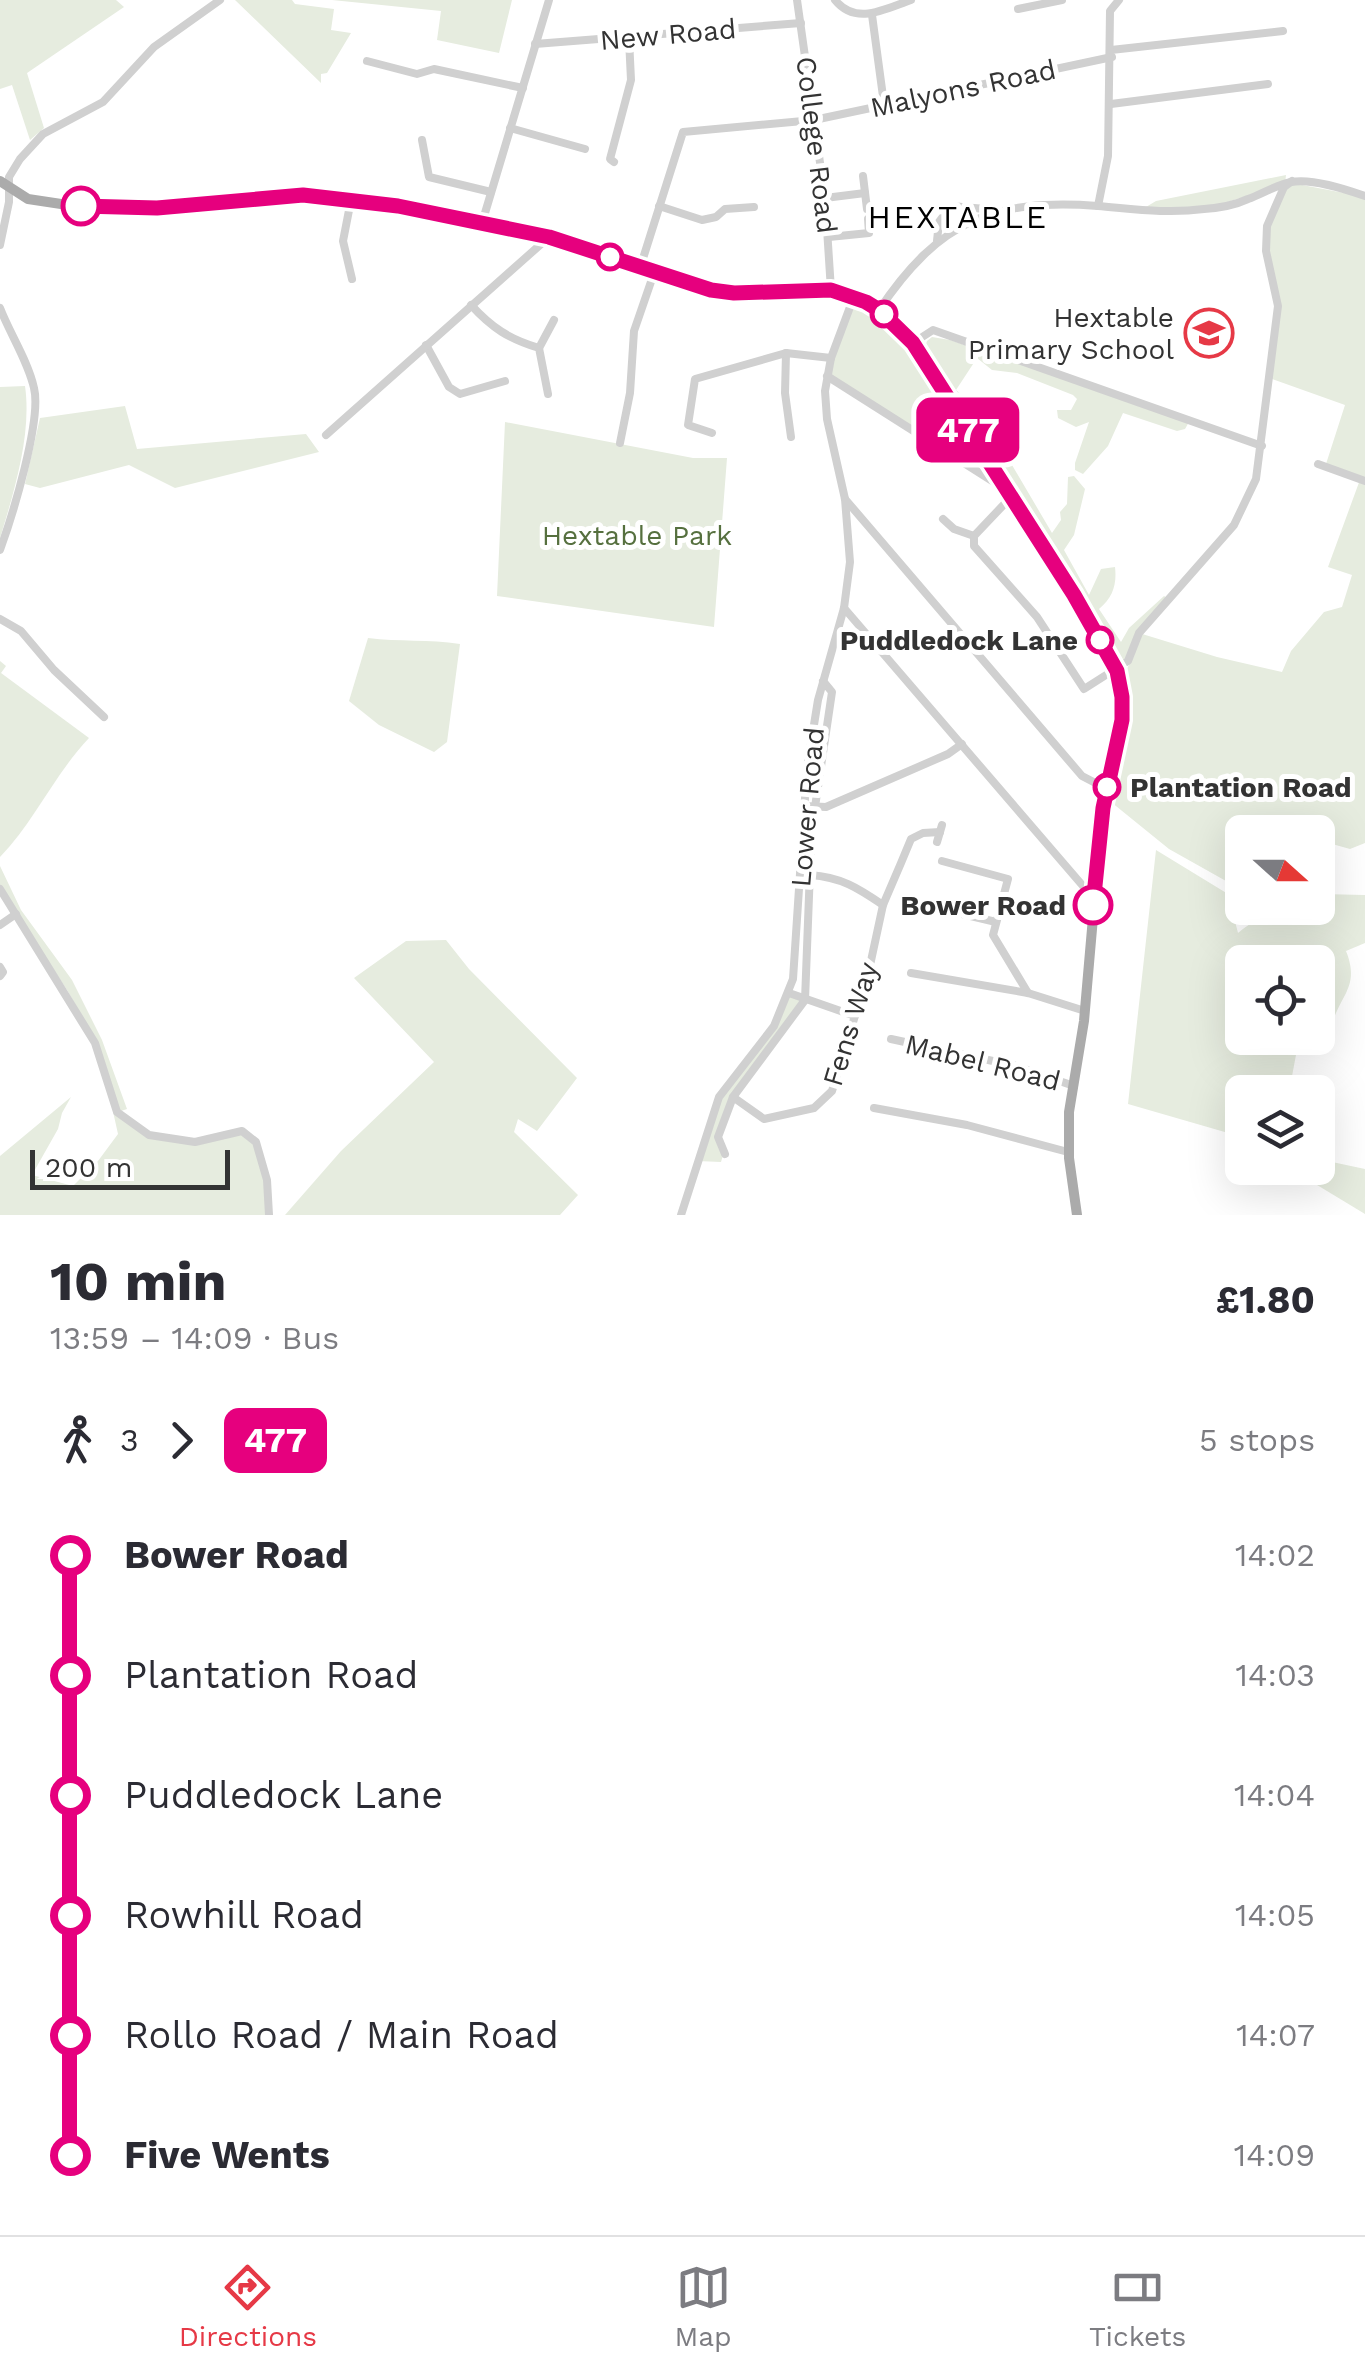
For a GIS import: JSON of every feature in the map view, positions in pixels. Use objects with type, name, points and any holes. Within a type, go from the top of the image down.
[{"type":"main road","points":[[6,182],[20,196],[42,202],[112,208],[299,196],[351,200],[549,237],[696,288],[734,293],[831,290],[879,310],[913,343],[1084,611],[1117,671],[1122,720],[1107,789],[1084,1011],[1069,1112],[1068,1152],[1077,1215]]},
{"type":"street","points":[[0,245],[6,182],[43,134],[103,102],[154,47],[220,0]]},
{"type":"street","points":[[482,223],[548,0]]},
{"type":"street","name":"College Road","points":[[797,0],[825,198],[831,290]]},
{"type":"street","points":[[835,0],[843,9],[872,14],[911,0]]},
{"type":"street","points":[[1018,9],[1062,0]]},
{"type":"street","points":[[1098,206],[1104,186],[1111,104],[1110,0]]},
{"type":"street","points":[[1110,11],[1118,0]]},
{"type":"street","points":[[872,14],[884,104]]},
{"type":"street","name":"New Road","points":[[535,44],[801,23]]},
{"type":"street","name":"Malyons Road","points":[[660,206],[683,132],[814,120],[1111,53],[1283,31]]},
{"type":"street","points":[[614,162],[610,158],[631,80],[629,39]]},
{"type":"street","points":[[368,62],[417,74],[434,69],[522,88]]},
{"type":"street","points":[[1111,104],[1268,84]]},
{"type":"street","points":[[510,128],[585,149]]},
{"type":"street","points":[[422,140],[428,177],[492,192]]},
{"type":"street","points":[[829,237],[869,233],[863,176]]},
{"type":"street","points":[[827,376],[1009,494],[974,536],[974,546],[1037,617],[1084,689],[1128,661],[1139,633],[1234,525],[1256,479],[1278,306],[1266,251],[1267,226],[1284,187],[1292,182]]},
{"type":"street","points":[[936,241],[939,222],[952,206],[1001,210],[1054,204],[1161,212],[1205,209],[1244,202],[1292,182],[1365,196]]},
{"type":"street","points":[[825,198],[865,193]]},
{"type":"street","points":[[351,200],[342,241],[352,279]]},
{"type":"street","points":[[640,268],[660,206],[702,220],[716,217],[725,209],[754,207]]},
{"type":"street","points":[[879,310],[936,241],[960,226],[1001,210]]},
{"type":"street","points":[[326,435],[549,237]]},
{"type":"street","points":[[620,443],[630,393],[634,330],[654,273]]},
{"type":"street","name":"Lower Road","points":[[681,1215],[719,1097],[765,1039],[789,994],[796,960],[804,806],[822,681],[844,608],[850,562],[844,499],[827,419],[827,376],[853,299]]},
{"type":"street","points":[[471,305],[492,328],[539,348]]},
{"type":"street","points":[[0,308],[34,388],[36,404],[20,490],[0,550]]},
{"type":"street","points":[[548,394],[539,348],[554,320]]},
{"type":"street","points":[[913,343],[933,330],[1262,446]]},
{"type":"street","points":[[426,345],[449,387],[460,394],[504,380]]},
{"type":"street","points":[[712,433],[688,424],[694,378],[786,354],[832,358]]},
{"type":"street","points":[[786,354],[784,393],[790,437]]},
{"type":"street","points":[[950,453],[969,452],[978,444]]},
{"type":"street","points":[[1318,464],[1365,480]]},
{"type":"street","points":[[844,499],[1082,776],[1107,789]]},
{"type":"street","points":[[943,519],[954,529],[974,536]]},
{"type":"street","points":[[844,608],[1083,886],[1094,890]]},
{"type":"street","points":[[0,620],[21,631],[54,670],[104,717]]},
{"type":"street","points":[[815,807],[832,692],[822,681]]},
{"type":"street","points":[[804,806],[826,807],[948,754],[962,744]]},
{"type":"street","name":"Fens Way","points":[[732,1096],[764,1119],[814,1108],[827,1099],[834,1088],[884,905],[912,839],[923,833],[939,833]]},
{"type":"street","name":"Lower Road","points":[[805,1000],[811,844]]},
{"type":"street","points":[[942,861],[1008,879],[994,936],[1028,993]]},
{"type":"street","points":[[810,874],[852,883],[884,905]]},
{"type":"street","points":[[0,890],[96,1043],[117,1112],[148,1135],[195,1142],[242,1132],[256,1142],[267,1180],[269,1215]]},
{"type":"street","points":[[941,909],[996,922]]},
{"type":"street","points":[[0,925],[16,914]]},
{"type":"street","points":[[0,967],[0,976]]},
{"type":"street","points":[[911,973],[1028,993],[1084,1011]]},
{"type":"street","points":[[789,994],[855,1016]]},
{"type":"street","points":[[725,1154],[718,1137],[732,1096],[805,1000]]},
{"type":"street","name":"Mabel Road","points":[[891,1039],[1016,1066],[1074,1086]]},
{"type":"street","points":[[874,1108],[968,1126],[1068,1152]]},
{"type":"green space","points":[[0,0],[116,0],[124,7],[27,73],[44,128],[30,140],[12,85],[0,89]]},
{"type":"green space","points":[[235,0],[292,0],[295,4],[334,9],[331,30],[351,33],[327,73],[321,74],[321,83]]},
{"type":"green space","points":[[332,0],[512,0],[499,53],[437,40],[441,11]]},
{"type":"green space","points":[[1286,175],[1285,184],[1205,209],[1141,210],[1156,201]]},
{"type":"green space","points":[[1292,183],[1365,197],[1365,843],[1350,849],[1335,845],[1335,815],[1225,815],[1225,880],[1169,849],[1111,802],[1126,723],[1125,672],[1134,656],[1139,633],[1282,672],[1291,651],[1324,612],[1342,607],[1352,575],[1328,567],[1361,477],[1326,464],[1345,405],[1269,378],[1279,307],[1267,250],[1267,226],[1278,200]]},
{"type":"green space","points":[[852,299],[895,324],[1007,490],[828,375]]},
{"type":"green space","points":[[932,337],[1189,422],[1185,429],[1177,431],[1123,413],[1108,446],[1083,474],[1075,470],[1075,463],[1089,422],[1076,427],[1058,418],[1057,410],[1071,410],[1077,399],[1073,395],[1017,373],[992,370],[977,358],[956,390],[973,404],[992,445],[1012,465],[1052,533],[1067,504],[1068,477],[1074,476],[1085,489],[1074,535],[1064,550],[1089,595],[1101,569],[1115,567],[1113,590],[1099,609],[1121,642],[1129,628],[1164,596],[1167,598],[1137,632],[1127,659],[1120,666],[1084,601],[924,350]]},
{"type":"green space","points":[[25,386],[24,443],[0,538],[0,387]]},
{"type":"green space","points":[[125,406],[137,449],[306,434],[319,452],[175,488],[129,465],[40,488],[25,484],[40,418]]},
{"type":"green space","name":"Hextable Park","points":[[505,422],[693,458],[727,458],[714,627],[497,596]]},
{"type":"green space","points":[[368,638],[460,644],[447,742],[434,752],[379,725],[349,701]]},
{"type":"green space","points":[[0,661],[6,666],[1,673],[89,738],[0,857]]},
{"type":"green space","points":[[1156,850],[1225,892],[1225,925],[1236,925],[1238,933],[1250,925],[1335,925],[1335,894],[1365,895],[1365,943],[1346,951],[1350,982],[1335,1016],[1335,945],[1225,945],[1225,1055],[1296,1055],[1292,1075],[1225,1075],[1225,1132],[1128,1104]]},
{"type":"green space","points":[[0,866],[21,910],[72,980],[102,1040],[127,1109],[118,1112],[150,1132],[177,1140],[242,1131],[256,1142],[265,1182],[266,1215],[0,1215],[0,1156],[71,1097],[32,1175],[73,1186],[118,1134],[98,1044],[0,888]]},
{"type":"green space","points":[[446,940],[469,969],[577,1078],[537,1131],[518,1119],[514,1132],[578,1195],[560,1215],[285,1215],[341,1151],[434,1062],[354,978],[406,941]]},
{"type":"green space","points":[[789,993],[805,1000],[732,1096],[717,1141],[723,1155],[721,1162],[697,1161],[715,1106],[765,1039]]},
{"type":"green space","points":[[1335,1163],[1365,1169],[1365,1214],[1317,1185],[1335,1185]]},
{"type":"bus line","name":"477","points":[[81,206],[157,208],[303,195],[364,201],[549,237],[696,288],[734,293],[831,290],[879,310],[913,343],[1074,595],[1117,671],[1122,720],[1103,808],[1093,905]]},
{"type":"place","name":"Hextable Primary School","points":[[1209,333]]},
{"type":"place","name":"Puddledock Lane","points":[[1100,640]]},
{"type":"place","name":"Plantation Road","points":[[1107,787]]},
{"type":"place","name":"Bower Road","points":[[1093,905]]},
{"type":"district","name":"HEXTABLE","points":[[958,217]]}]
